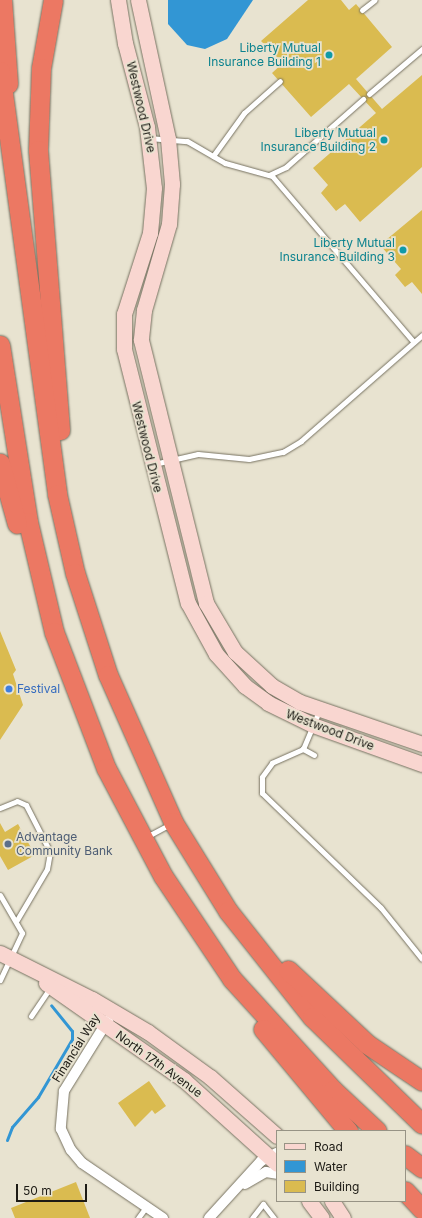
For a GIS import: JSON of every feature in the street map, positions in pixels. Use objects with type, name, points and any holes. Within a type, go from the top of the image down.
[{"type":"highway","points":[[2,0],[13,164]]},
{"type":"highway","points":[[53,0],[39,91],[39,176],[65,492],[86,608]]},
{"type":"highway","points":[[0,71],[54,477],[86,608],[108,676],[173,822],[228,911],[280,978],[334,1040],[422,1124]]},
{"type":"highway","points":[[0,345],[28,522],[56,641]]},
{"type":"highway","points":[[0,463],[41,609],[56,641],[92,738],[141,839],[189,918],[248,998],[333,1090],[376,1130]]},
{"type":"highway","points":[[151,774],[274,954],[331,1013],[422,1081]]},
{"type":"highway","points":[[248,998],[272,1042],[347,1130]]},
{"type":"highway","points":[[406,1156],[422,1168]]},
{"type":"highway","points":[[406,1192],[422,1210]]},
{"type":"street","name":"Westwood Drive","points":[[118,0],[125,43],[149,138],[154,188],[153,221],[125,306],[122,336],[151,464],[186,596],[205,638],[225,664],[253,692],[279,710],[313,725],[422,764]]},
{"type":"street","name":"Westwood Drive","points":[[138,0],[168,139],[172,179],[169,224],[144,310],[141,340],[204,597],[221,632],[241,659],[262,679],[287,696],[422,744]]},
{"type":"street","name":"North 17th Avenue","points":[[4,952],[35,973],[51,987],[184,1080],[274,1157]]},
{"type":"street","name":"North 17th Avenue","points":[[35,973],[114,1011],[202,1070],[276,1135]]},
{"type":"street","name":"Financial Way","points":[[114,1011],[64,1091],[61,1129],[79,1160],[163,1218]]},
{"type":"street","points":[[209,1218],[240,1187],[274,1157]]},
{"type":"street","points":[[240,1187],[263,1173],[276,1174]]},
{"type":"street","points":[[310,1202],[322,1218]]},
{"type":"street","points":[[333,1202],[344,1218]]},
{"type":"lane","points":[[362,10],[375,0]]},
{"type":"lane","points":[[369,94],[422,49]]},
{"type":"lane","points":[[214,156],[242,116],[280,81]]},
{"type":"lane","points":[[269,175],[286,167],[363,99]]},
{"type":"lane","points":[[149,138],[168,139],[191,143],[214,156],[269,175],[414,342]]},
{"type":"lane","points":[[151,464],[202,453],[249,459],[283,452],[305,437],[422,335]]},
{"type":"lane","points":[[320,709],[303,749],[269,765],[262,777],[262,793],[381,908],[422,959]]},
{"type":"lane","points":[[303,749],[314,755]]},
{"type":"lane","points":[[0,808],[17,801],[26,805],[50,852],[47,869],[17,920]]},
{"type":"lane","points":[[141,839],[173,822]]},
{"type":"lane","points":[[0,895],[17,920],[22,936],[4,952],[0,980]]},
{"type":"lane","points":[[31,1016],[51,987]]},
{"type":"lane","points":[[252,1218],[263,1204],[274,1218]]},
{"type":"lane","points":[[138,1218],[146,1207]]},
{"type":"water","points":[[168,0],[253,0],[227,39],[205,49],[187,45],[168,24]]},
{"type":"building","points":[[308,0],[341,0],[349,10],[356,4],[392,47],[356,79],[382,109],[422,75],[422,167],[360,222],[345,204],[336,211],[321,193],[328,185],[313,168],[376,113],[349,84],[311,117],[272,73],[283,63],[261,41]]},
{"type":"building","name":"Liberty Mutual Insurance Building 3","points":[[422,210],[422,294],[412,282],[405,287],[395,275],[401,269],[380,245]]},
{"type":"building","name":"Festival","points":[[0,631],[16,670],[13,674],[23,705],[0,740]]},
{"type":"building","points":[[0,823],[5,832],[18,824],[35,855],[8,870],[0,856]]},
{"type":"building","points":[[149,1081],[166,1106],[155,1114],[152,1110],[135,1127],[118,1103]]},
{"type":"building","points":[[76,1182],[90,1218],[15,1218],[11,1208]]},
{"type":"waterway","points":[[7,1140],[12,1127],[38,1097],[72,1039],[72,1031],[51,1005]]},
{"type":"place","name":"Liberty Mutual Insurance Building 1","points":[[329,55]]},
{"type":"place","name":"Liberty Mutual Insurance Building 2","points":[[384,140]]},
{"type":"place","name":"Liberty Mutual Insurance Building 3","points":[[403,250]]},
{"type":"place","name":"Festival","points":[[9,689]]},
{"type":"place","name":"Advantage Community Bank","points":[[8,844]]}]
